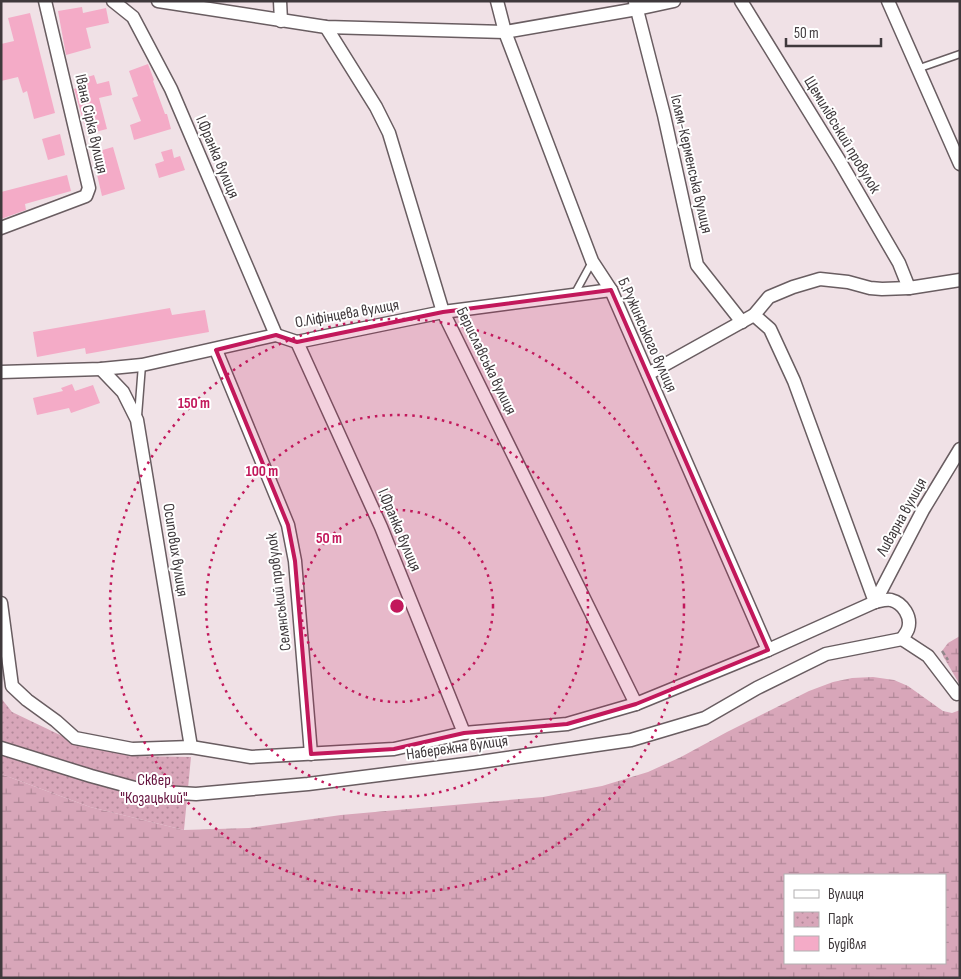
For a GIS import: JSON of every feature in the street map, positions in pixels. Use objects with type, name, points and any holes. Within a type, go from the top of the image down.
[{"type":"street","name":"Івана Сірка вулиця","points":[[1,228],[86,196],[89,188],[45,1]]},
{"type":"street","name":"І.Франка вулиця","points":[[113,1],[133,17],[171,89],[276,335]]},
{"type":"street","points":[[158,1],[326,27],[505,32],[636,5],[674,1]]},
{"type":"street","points":[[280,1],[281,21]]},
{"type":"street","name":"Б.Ружинського вулиця","points":[[498,1],[505,32],[592,260],[611,290],[768,650]]},
{"type":"street","name":"Щемилівський провулок","points":[[741,1],[884,237],[899,263],[909,288]]},
{"type":"street","points":[[888,1],[959,159]]},
{"type":"street","name":"Іслям-Керменська вулиця","points":[[636,5],[664,114],[697,265],[742,322]]},
{"type":"street","name":"Бериславська вулиця","points":[[326,27],[376,107],[389,133],[443,312],[636,704]]},
{"type":"street","points":[[648,374],[754,315],[769,297],[793,287],[820,279],[882,289],[909,288],[960,280]]},
{"type":"street","name":"О.Ліфінцева вулиця","points":[[1,372],[101,369],[142,365],[216,350],[276,335],[297,342],[443,312],[611,290]]},
{"type":"street","points":[[754,315],[770,329],[794,381],[875,602]]},
{"type":"street","name":"І.Франка вулиця","points":[[297,342],[382,527],[464,734]]},
{"type":"street","name":"Селянський провулок","points":[[216,350],[288,525],[295,561],[312,754]]},
{"type":"street","name":"Осипових вулиця","points":[[101,369],[123,392],[137,420],[192,747]]},
{"type":"street","name":"Ливарна вулиця","points":[[875,602],[923,510],[960,449]]},
{"type":"street","points":[[1,603],[12,686],[75,738],[132,749],[192,747],[251,756],[312,754],[394,748],[464,734],[567,724],[636,704],[768,650],[875,602],[889,600],[895,601],[903,608],[908,618],[908,628],[902,639],[928,656],[957,694]]},
{"type":"street","name":"Набережна вулиця","points":[[1,748],[146,791],[196,794],[318,783],[631,740],[705,718],[757,688],[826,654],[902,639]]},
{"type":"lane","points":[[917,69],[960,54]]},
{"type":"lane","points":[[574,295],[592,260]]},
{"type":"lane","points":[[137,420],[142,365]]},
{"type":"highlighted area","points":[[611,290],[768,650],[636,704],[567,724],[464,733],[394,749],[311,754],[295,561],[288,525],[216,350],[276,335],[297,342],[443,312]]},
{"type":"green space","points":[[960,636],[960,685],[942,651],[948,643]]},
{"type":"green space","points":[[873,677],[894,680],[908,686],[943,711],[952,713],[960,710],[960,978],[1,978],[1,774],[90,807],[184,830],[249,828],[341,815],[543,797],[602,786],[648,772],[809,691],[833,682],[852,678]]},
{"type":"green space","name":"Сквер \"Козацький\"","points":[[1,698],[12,712],[81,745],[132,756],[191,757],[184,830],[90,807],[1,774]]},
{"type":"building","points":[[82,7],[83,13],[106,8],[109,23],[86,28],[91,48],[66,55],[58,11]]},
{"type":"building","points":[[30,13],[55,113],[34,119],[27,91],[23,93],[18,77],[1,81],[1,44],[14,41],[8,18]]},
{"type":"building","points":[[148,64],[171,129],[134,140],[130,125],[141,121],[132,98],[138,96],[129,71]]},
{"type":"building","points":[[94,75],[97,84],[109,81],[112,95],[99,98],[107,129],[87,134],[74,89],[83,86],[81,79]]},
{"type":"building","points":[[60,134],[65,155],[48,160],[42,139]]},
{"type":"building","points":[[113,147],[125,189],[102,196],[92,153]]},
{"type":"building","points":[[172,149],[174,158],[180,156],[185,170],[159,178],[155,164],[164,161],[161,152]]},
{"type":"building","points":[[67,175],[71,191],[25,204],[26,210],[1,219],[1,192]]},
{"type":"building","points":[[170,308],[172,315],[205,310],[209,332],[86,354],[85,348],[37,357],[33,332]]},
{"type":"building","points":[[72,384],[75,391],[93,385],[100,403],[71,413],[69,408],[37,415],[33,398],[63,391],[61,388]]}]
